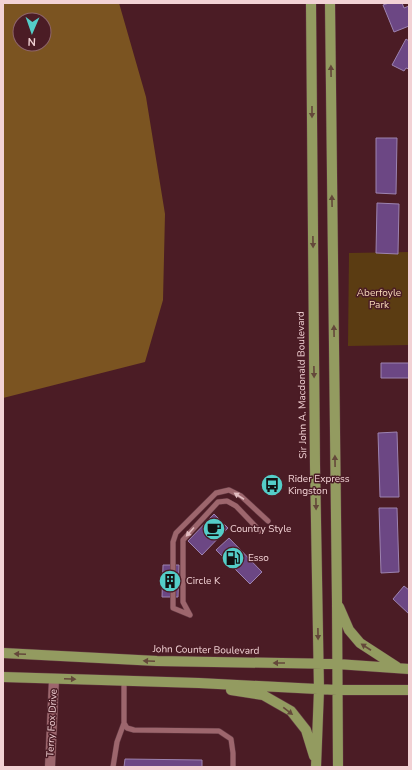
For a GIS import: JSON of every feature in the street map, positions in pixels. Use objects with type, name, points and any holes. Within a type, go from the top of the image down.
[{"type":"main road","name":"Sir John A. Macdonald Boulevard","points":[[311,3],[315,465],[319,690],[316,764]]},
{"type":"main road","points":[[330,3],[338,767]]},
{"type":"main road","points":[[337,602],[349,630],[360,644],[404,669]]},
{"type":"main road","name":"John Counter Boulevard","points":[[3,653],[157,661],[318,663],[404,669]]},
{"type":"main road","points":[[3,677],[199,683],[319,690],[409,690]]},
{"type":"main road","points":[[199,683],[238,692],[263,695],[291,711],[306,730],[316,764]]},
{"type":"street","name":"Terry Fox Drive","points":[[50,767],[54,679]]},
{"type":"lane","points":[[260,531],[236,506],[226,501],[218,502],[183,540],[183,602],[190,614],[173,608],[173,542],[176,533],[216,493],[229,490],[241,496],[268,521]]},
{"type":"lane","points":[[113,767],[117,742],[124,723],[124,681]]},
{"type":"lane","points":[[124,723],[127,728],[134,730],[219,732],[231,739],[233,767]]},
{"type":"green space","name":"Aberfoyle Park","points":[[409,252],[409,345],[348,346],[349,253]]},
{"type":"shaded area","points":[[3,3],[119,3],[146,97],[165,214],[163,300],[145,362],[3,398]]},
{"type":"building","points":[[389,3],[402,3],[404,8],[409,6],[409,26],[394,32],[383,5]]},
{"type":"building","points":[[406,39],[409,41],[409,69],[406,68],[404,71],[392,65]]},
{"type":"building","points":[[376,138],[397,138],[396,194],[376,193]]},
{"type":"building","points":[[377,203],[399,204],[398,254],[376,253]]},
{"type":"building","points":[[381,363],[409,363],[409,378],[381,378]]},
{"type":"building","points":[[397,432],[399,497],[380,497],[378,433]]},
{"type":"building","points":[[379,508],[397,508],[399,572],[381,573]]},
{"type":"building","points":[[214,514],[228,528],[202,555],[188,541]]},
{"type":"building","points":[[229,538],[262,572],[250,584],[216,550]]},
{"type":"building","name":"Circle K","points":[[163,565],[179,565],[178,597],[162,597]]},
{"type":"building","points":[[404,586],[409,590],[409,614],[393,599]]},
{"type":"building","points":[[125,759],[202,760],[202,767],[124,767]]},
{"type":"place","name":"Rider Express Kingston","points":[[272,485]]},
{"type":"place","name":"Country Style","points":[[214,529]]},
{"type":"place","name":"Esso","points":[[233,558]]},
{"type":"place","name":"Circle K","points":[[170,581]]}]
